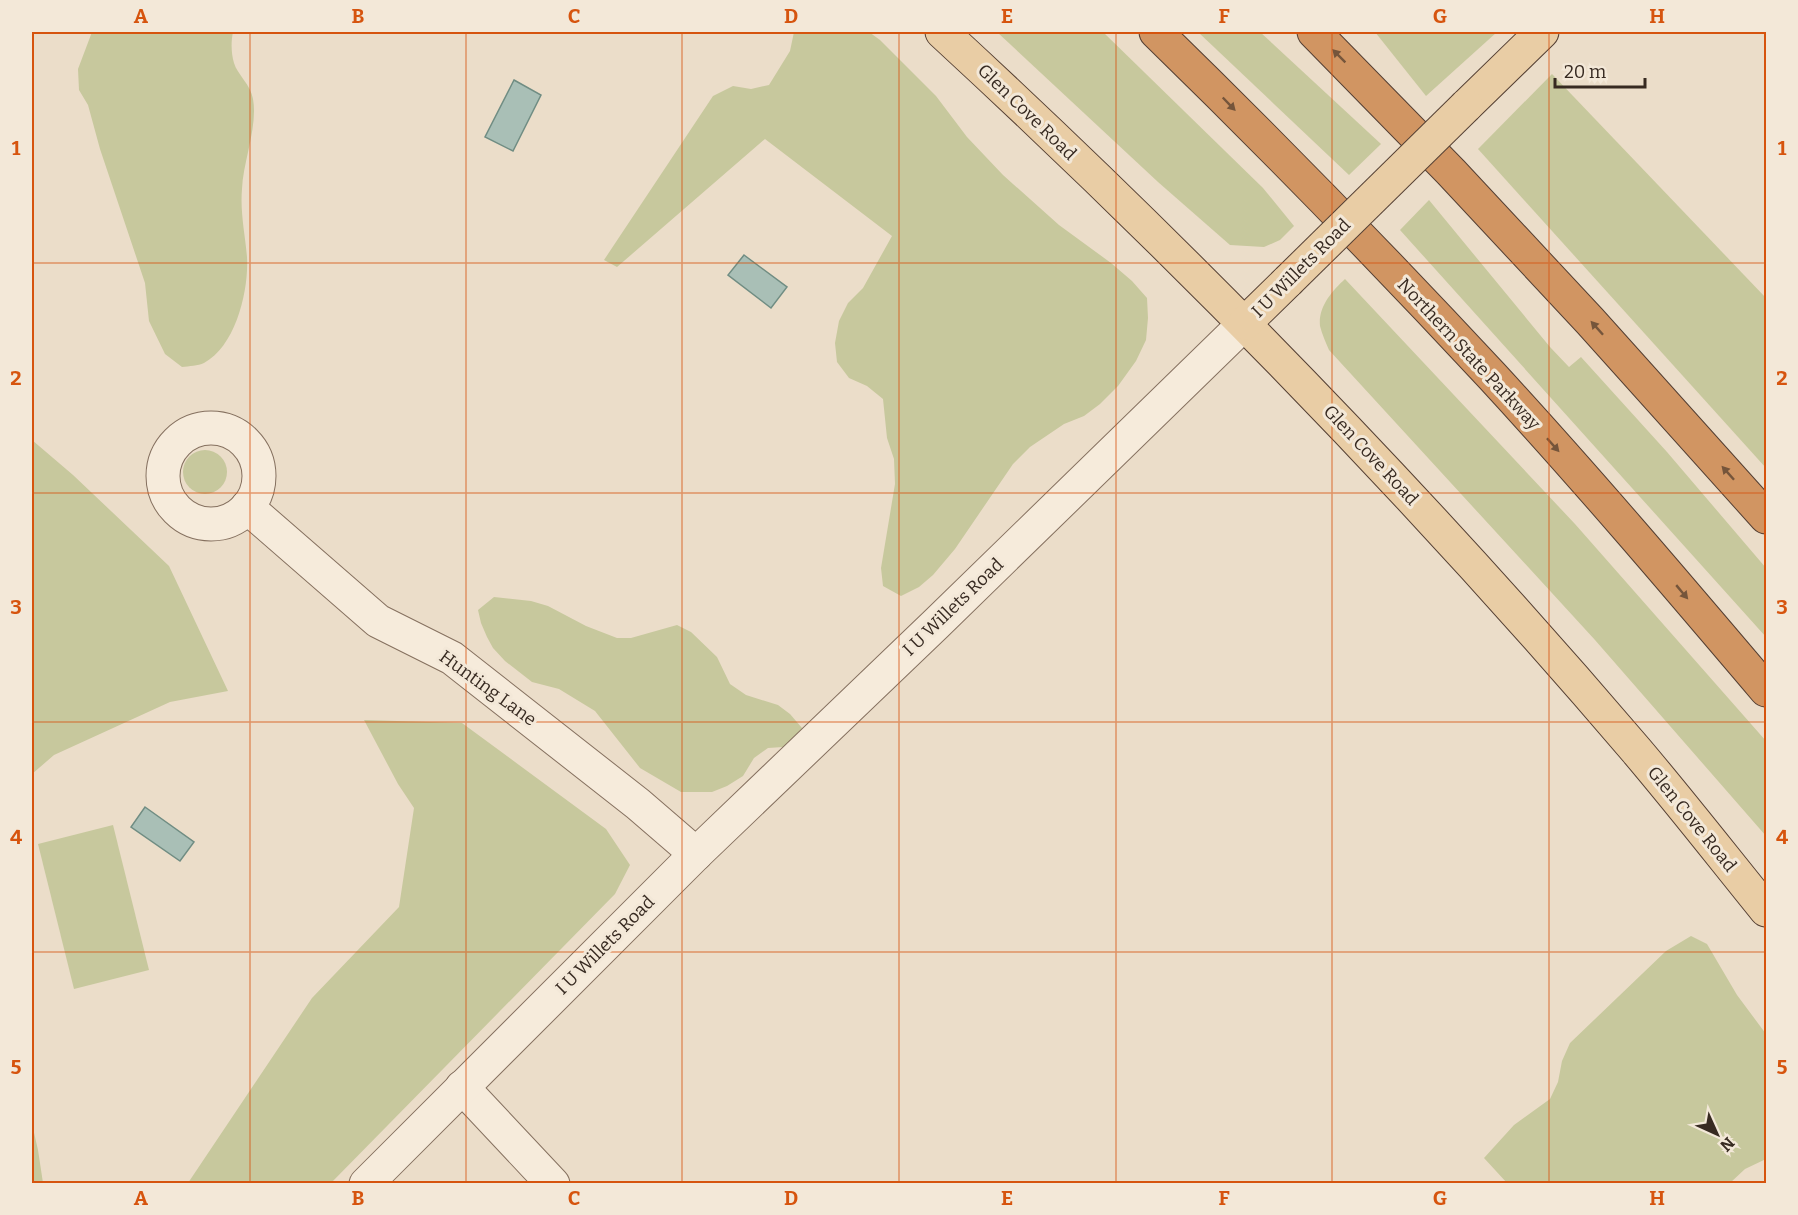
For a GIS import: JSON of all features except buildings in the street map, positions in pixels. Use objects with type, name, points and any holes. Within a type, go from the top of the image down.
[{"type":"highway","name":"Northern State Parkway","points":[[1156,32],[1212,86],[1492,376],[1648,551],[1767,690]]},
{"type":"highway","points":[[1314,32],[1451,172],[1590,321],[1767,517]]},
{"type":"main road","name":"Glen Cove Road","points":[[942,32],[1075,156],[1245,324],[1380,464],[1637,751],[1767,910]]},
{"type":"main road","name":"I U Willets Road","points":[[1245,324],[1534,39]]},
{"type":"street","name":"I U Willets Road","points":[[366,1184],[696,854],[1245,324]]},
{"type":"street","name":"Hunting Lane","points":[[247,507],[378,621],[452,658],[638,804],[696,854]]},
{"type":"street","points":[[462,1087],[554,1184]]},
{"type":"green space","points":[[92,32],[233,32],[234,63],[252,94],[254,110],[242,198],[247,257],[246,285],[238,316],[225,344],[202,364],[182,367],[165,354],[149,321],[145,283],[100,149],[88,105],[79,90],[78,69]]},
{"type":"green space","points":[[794,32],[869,32],[880,40],[936,96],[967,137],[1003,175],[1059,225],[1111,263],[1147,298],[1146,340],[1136,361],[1118,386],[1084,416],[1064,424],[1030,447],[1013,464],[955,549],[933,575],[919,587],[901,596],[883,586],[881,568],[895,484],[894,459],[887,438],[883,399],[867,386],[849,378],[837,362],[835,343],[839,321],[848,303],[863,288],[892,236],[765,139],[617,267],[604,260],[713,96],[733,86],[751,89],[769,85],[790,51]]},
{"type":"green space","points":[[997,32],[1103,32],[1263,188],[1294,226],[1280,240],[1264,247],[1230,245],[1158,182]]},
{"type":"green space","points":[[1198,32],[1260,32],[1381,144],[1349,175]]},
{"type":"green space","points":[[1375,32],[1497,32],[1426,96]]},
{"type":"green space","points":[[1552,74],[1766,298],[1766,468],[1478,149]]},
{"type":"green space","points":[[1429,200],[1550,347],[1569,367],[1581,357],[1667,452],[1766,568],[1766,637],[1400,230]]},
{"type":"green space","points":[[1345,279],[1575,524],[1766,741],[1766,836],[1595,640],[1329,350],[1320,326],[1321,312],[1331,294]]},
{"type":"green space","points":[[32,440],[73,475],[169,566],[228,691],[170,702],[54,755],[32,774]]},
{"type":"green space","points":[[205,450],[214,451],[221,456],[226,463],[226,481],[221,488],[214,493],[205,494],[196,493],[189,488],[184,481],[183,472],[184,463],[189,456],[196,451]]},
{"type":"green space","points":[[494,597],[531,601],[548,606],[586,626],[617,638],[631,638],[677,625],[691,632],[717,657],[730,684],[746,695],[778,705],[790,714],[802,728],[799,740],[783,747],[768,748],[754,758],[743,776],[727,786],[712,792],[681,792],[640,768],[595,711],[559,689],[532,682],[505,661],[487,637],[478,610]]},
{"type":"green space","points":[[364,720],[462,723],[606,829],[630,865],[615,894],[331,1183],[188,1183],[312,998],[399,907],[414,808],[398,784]]},
{"type":"green space","points":[[113,825],[149,970],[74,989],[38,844]]},
{"type":"green space","points":[[1691,936],[1707,944],[1737,995],[1766,1034],[1766,1159],[1745,1169],[1730,1183],[1507,1183],[1484,1158],[1514,1125],[1550,1099],[1558,1082],[1562,1061],[1570,1043],[1666,951]]},
{"type":"green space","points":[[32,1124],[38,1150],[43,1183],[32,1183]]},
{"type":"shaded area","points":[[514,80],[541,95],[513,151],[485,137]]},
{"type":"shaded area","points":[[744,255],[787,287],[771,308],[728,275]]},
{"type":"shaded area","points":[[145,807],[194,842],[180,861],[131,827]]}]
